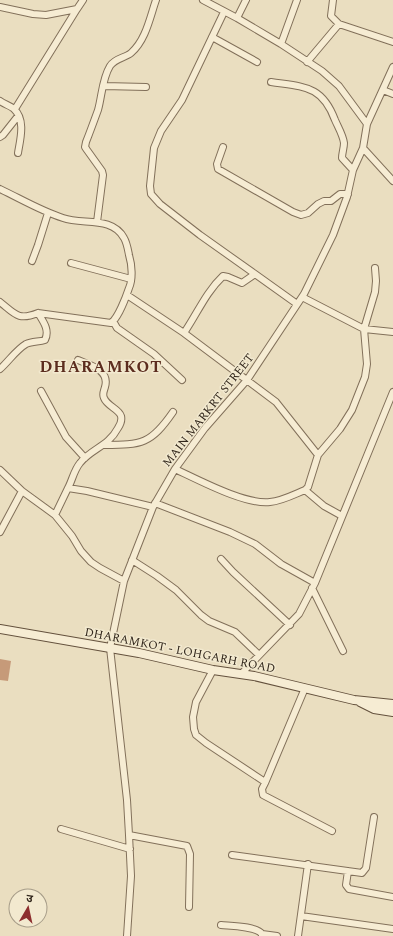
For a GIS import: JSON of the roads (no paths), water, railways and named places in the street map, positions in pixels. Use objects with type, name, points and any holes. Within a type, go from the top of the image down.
[{"type":"street","points":[[15,109],[83,0]]},
{"type":"street","points":[[98,222],[103,175],[85,147],[86,142],[98,110],[111,65],[116,60],[130,54],[142,40],[156,0]]},
{"type":"street","points":[[203,0],[281,44],[322,72],[339,86],[367,124]]},
{"type":"street","points":[[236,18],[246,0]]},
{"type":"street","points":[[281,44],[298,0]]},
{"type":"street","points":[[332,0],[331,16],[339,24],[393,42]]},
{"type":"street","points":[[0,7],[33,14],[46,15],[77,8]]},
{"type":"street","points":[[224,12],[182,100],[161,131],[154,148],[150,179],[151,194],[160,204],[200,235],[297,304]]},
{"type":"street","points":[[308,62],[339,24]]},
{"type":"street","points":[[212,37],[257,62]]},
{"type":"street","name":"MAIN MARKRT STREET","points":[[127,936],[131,876],[130,849],[127,800],[110,648],[124,581],[154,505],[175,469],[205,428],[247,380],[302,297],[333,235],[348,195],[353,170],[363,148],[367,124],[393,67]]},
{"type":"street","points":[[271,82],[298,86],[322,96],[330,108],[343,141],[342,158],[353,170]]},
{"type":"street","points":[[104,86],[146,87]]},
{"type":"street","points":[[383,90],[393,94]]},
{"type":"street","points":[[0,101],[15,109],[18,116],[21,128],[18,154]]},
{"type":"street","points":[[0,137],[18,116]]},
{"type":"street","points":[[223,147],[217,164],[218,169],[293,212],[301,215],[308,213],[322,202],[331,201],[340,194],[348,195]]},
{"type":"street","points":[[363,148],[393,181]]},
{"type":"street","points":[[0,189],[48,213],[73,222],[98,222],[113,226],[125,239],[130,258],[131,279],[127,295],[113,321],[108,323],[38,313],[26,317],[18,316],[0,302]]},
{"type":"street","points":[[32,261],[48,213]]},
{"type":"street","points":[[71,263],[131,279]]},
{"type":"street","points":[[175,469],[206,484],[247,500],[270,502],[305,490],[308,487],[318,455],[340,429],[352,410],[361,389],[367,364],[364,329],[376,286],[375,268]]},
{"type":"street","points":[[184,333],[210,291],[224,276],[242,283],[256,274]]},
{"type":"street","points":[[127,295],[184,333],[276,402],[318,455]]},
{"type":"street","points":[[302,297],[364,329],[393,332]]},
{"type":"street","points":[[0,369],[19,349],[28,343],[45,340],[48,334],[47,330],[38,313]]},
{"type":"street","points":[[113,321],[117,328],[154,354],[182,380]]},
{"type":"street","points":[[55,515],[79,464],[112,438],[119,427],[121,416],[104,399],[103,395],[107,382],[103,372],[78,360]]},
{"type":"street","points":[[41,391],[66,437],[85,458]]},
{"type":"street","points":[[242,673],[299,614],[314,585],[393,392]]},
{"type":"street","points":[[104,445],[125,445],[138,443],[152,437],[162,427],[173,412]]},
{"type":"street","points":[[0,470],[22,491],[55,515],[72,536],[81,552],[92,562],[124,581]]},
{"type":"street","points":[[68,488],[154,505],[230,532],[249,541],[314,585],[343,651]]},
{"type":"street","points":[[305,490],[324,506],[342,516]]},
{"type":"street","points":[[0,532],[22,491]]},
{"type":"street","points":[[221,559],[239,578],[290,625]]},
{"type":"street","points":[[132,560],[176,590],[209,621],[235,632],[259,655]]},
{"type":"street","name":"DHARAMKOT - LOHGARH ROAD","points":[[0,629],[145,654],[213,670],[242,673],[354,700],[393,704]]},
{"type":"street","points":[[213,670],[194,707],[194,729],[196,735],[265,782]]},
{"type":"street","points":[[305,688],[262,789],[263,795],[332,830]]},
{"type":"street","name":"DHARAMKOT - LOHGARH ROAD","points":[[354,700],[374,708],[393,712]]},
{"type":"street","points":[[232,855],[308,864],[360,873],[364,871],[374,817]]},
{"type":"street","points":[[61,829],[130,849]]},
{"type":"street","points":[[129,835],[187,846],[190,854],[189,906]]},
{"type":"street","points":[[298,936],[308,864]]},
{"type":"street","points":[[348,871],[346,885],[349,889],[393,897]]},
{"type":"street","points":[[301,916],[393,929]]},
{"type":"street","points":[[221,925],[250,928],[258,930],[262,935],[277,936]]},
{"type":"district","name":"DHARAMKOT","points":[[101,366]]}]
